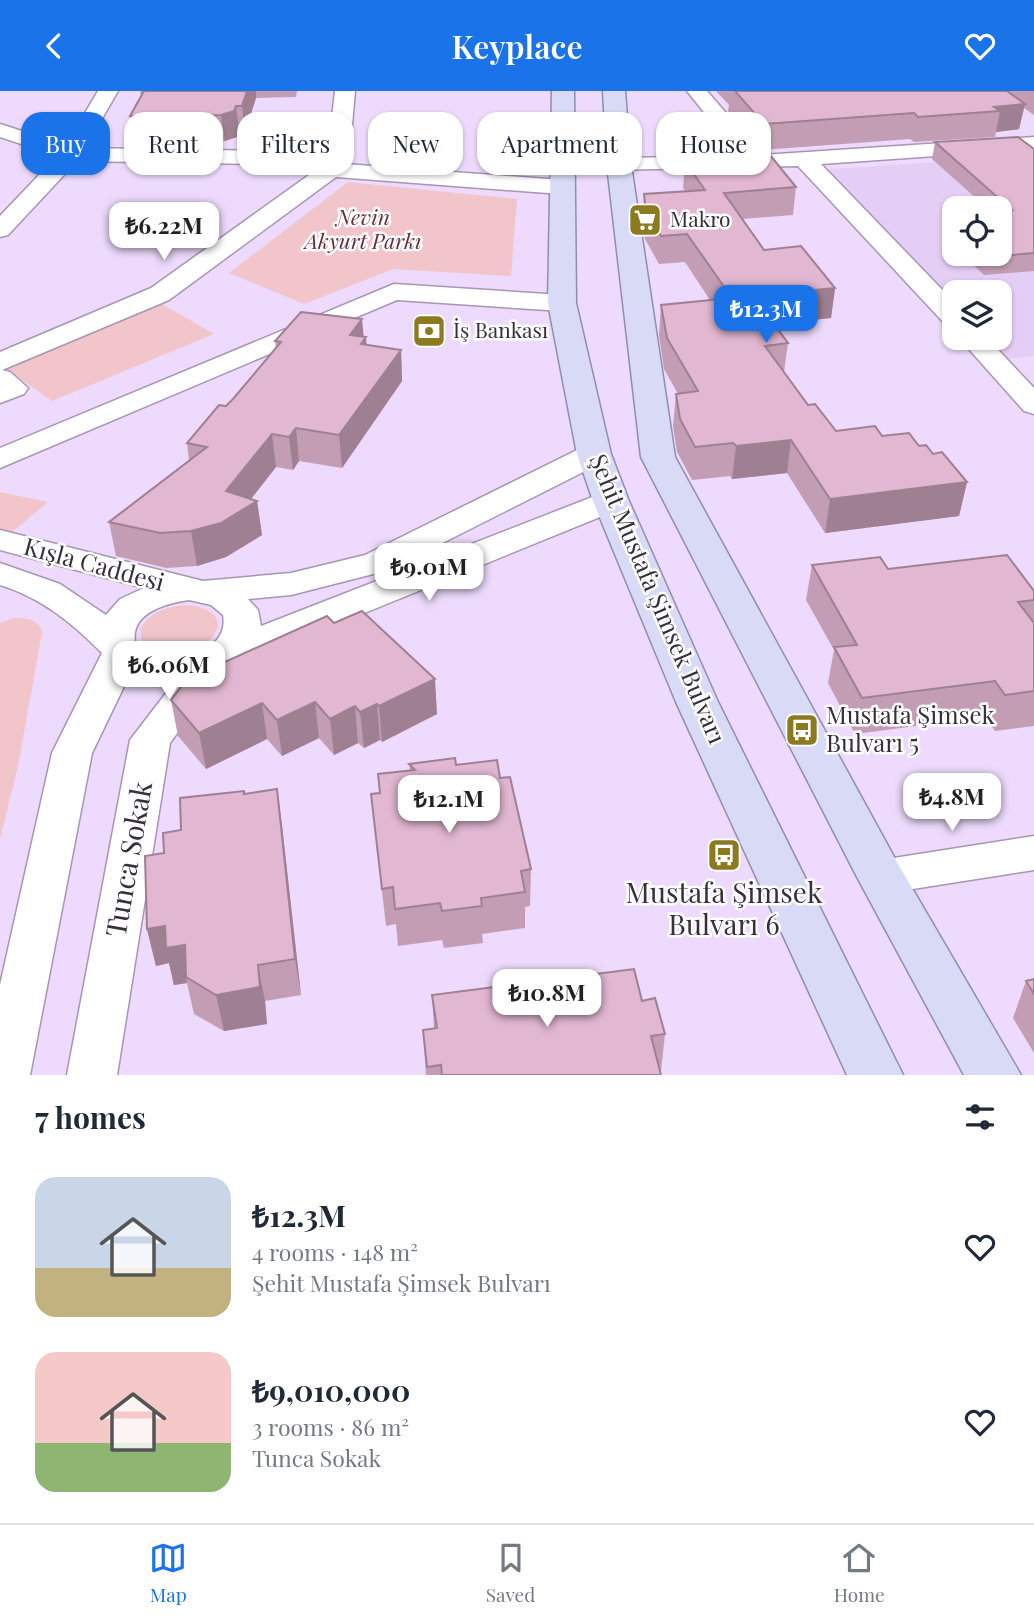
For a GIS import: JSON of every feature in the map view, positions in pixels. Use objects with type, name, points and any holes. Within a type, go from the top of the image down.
[{"type":"main road","name":"Şehit Mustafa Şimsek Bulvarı","points":[[563,91],[562,303],[594,454],[611,501],[703,714],[875,1075]]},
{"type":"main road","points":[[614,91],[615,112]]},
{"type":"main road","points":[[620,175],[658,457],[881,877],[993,1075]]},
{"type":"street","points":[[95,112],[108,91]]},
{"type":"street","points":[[342,112],[345,91]]},
{"type":"street","points":[[697,91],[714,112]]},
{"type":"street","points":[[0,130],[21,137]]},
{"type":"street","points":[[771,161],[1034,143]]},
{"type":"street","points":[[110,155],[237,161]]},
{"type":"street","points":[[804,159],[942,305]]},
{"type":"street","points":[[354,167],[561,187]]},
{"type":"street","points":[[0,230],[51,175]]},
{"type":"street","points":[[0,362],[160,294],[321,175]]},
{"type":"street","points":[[0,459],[394,292],[562,303]]},
{"type":"street","points":[[983,350],[1034,405]]},
{"type":"street","points":[[1003,371],[1034,367]]},
{"type":"street","points":[[0,378],[14,388],[0,394]]},
{"type":"street","points":[[5,1075],[72,753],[117,649],[114,631],[122,618],[150,598],[198,590],[291,584],[377,563],[594,454]]},
{"type":"street","points":[[117,649],[132,664],[149,670],[169,672],[218,658],[611,501]]},
{"type":"street","name":"Kışla Caddesi","points":[[0,540],[198,590]]},
{"type":"street","name":"Kışla Caddesi","points":[[10,586],[77,608],[97,625],[117,649]]},
{"type":"street","points":[[198,590],[224,596],[236,604],[243,615],[244,628],[238,641],[218,658]]},
{"type":"street","name":"Tunca Sokak","points":[[92,1075],[150,740],[218,658]]},
{"type":"street","points":[[881,877],[1034,853]]},
{"type":"shaded area","points":[[1034,155],[1034,356],[994,360],[984,350],[1012,350],[1012,280],[942,280],[942,303],[821,170]]},
{"type":"green space","name":"Nevin Akyurt Parkı","points":[[348,182],[517,199],[511,276],[393,269],[304,304],[229,273]]},
{"type":"green space","points":[[160,303],[214,334],[52,401],[1,365]]},
{"type":"green space","points":[[0,492],[48,502],[6,537],[0,535]]},
{"type":"green space","points":[[186,605],[207,610],[216,619],[217,629],[210,640],[197,649],[180,654],[162,653],[143,645],[140,630],[148,619],[165,609]]},
{"type":"green space","points":[[14,618],[35,622],[42,632],[18,766],[0,839],[0,623]]},
{"type":"building","points":[[144,91],[247,91],[242,106],[236,106],[234,111],[223,114],[223,112],[132,112]]},
{"type":"building","points":[[735,91],[1007,91],[1025,104],[994,107],[1000,111],[918,117],[914,113],[771,123],[771,112],[753,112]]},
{"type":"building","points":[[1018,137],[1034,149],[1034,253],[1012,255],[1012,196],[996,196],[935,142]]},
{"type":"building","points":[[771,156],[796,187],[724,193],[764,250],[801,246],[835,288],[753,296],[788,343],[765,346],[808,405],[815,404],[836,431],[875,426],[882,436],[909,433],[919,446],[926,445],[933,454],[942,452],[967,482],[830,499],[791,440],[695,447],[680,419],[676,394],[698,391],[667,338],[661,305],[732,298],[687,234],[661,236],[646,210],[644,194],[705,190],[695,175],[771,175]]},
{"type":"building","points":[[301,312],[362,319],[350,335],[366,337],[361,344],[401,350],[339,435],[296,428],[289,437],[272,434],[226,491],[257,501],[221,523],[191,531],[160,533],[109,522],[207,447],[187,443],[219,405],[226,406],[233,399],[281,342],[275,341]]},
{"type":"building","points":[[1007,555],[1034,591],[1034,600],[1018,602],[1034,623],[1034,691],[1005,695],[995,681],[862,698],[834,647],[857,645],[812,565],[880,557],[888,569]]},
{"type":"building","points":[[362,611],[435,679],[379,706],[377,704],[360,712],[355,706],[330,719],[315,702],[277,720],[262,703],[199,733],[171,700],[187,679],[327,616],[334,623]]},
{"type":"building","points":[[455,758],[456,765],[497,760],[500,778],[510,777],[531,869],[521,871],[525,892],[481,898],[482,906],[442,911],[440,903],[395,909],[393,887],[382,889],[371,794],[380,793],[378,774],[415,770],[409,764]]},
{"type":"building","points":[[277,789],[295,959],[258,965],[260,987],[216,995],[186,977],[185,945],[166,948],[165,926],[147,929],[145,856],[164,853],[163,833],[181,830],[180,798]]},
{"type":"building","points":[[634,969],[642,1001],[655,998],[665,1034],[651,1036],[661,1075],[442,1075],[441,1065],[427,1067],[423,1030],[437,1028],[432,995]]},
{"type":"building","points":[[1034,979],[1034,994],[1026,981]]},
{"type":"place","name":"Makro","points":[[645,220]]},
{"type":"place","name":"İş Bankası","points":[[429,331]]},
{"type":"place","name":"Mustafa Şimsek Bulvarı 5","points":[[802,730]]},
{"type":"place","name":"Mustafa Şimsek Bulvarı 6","points":[[724,855]]}]
